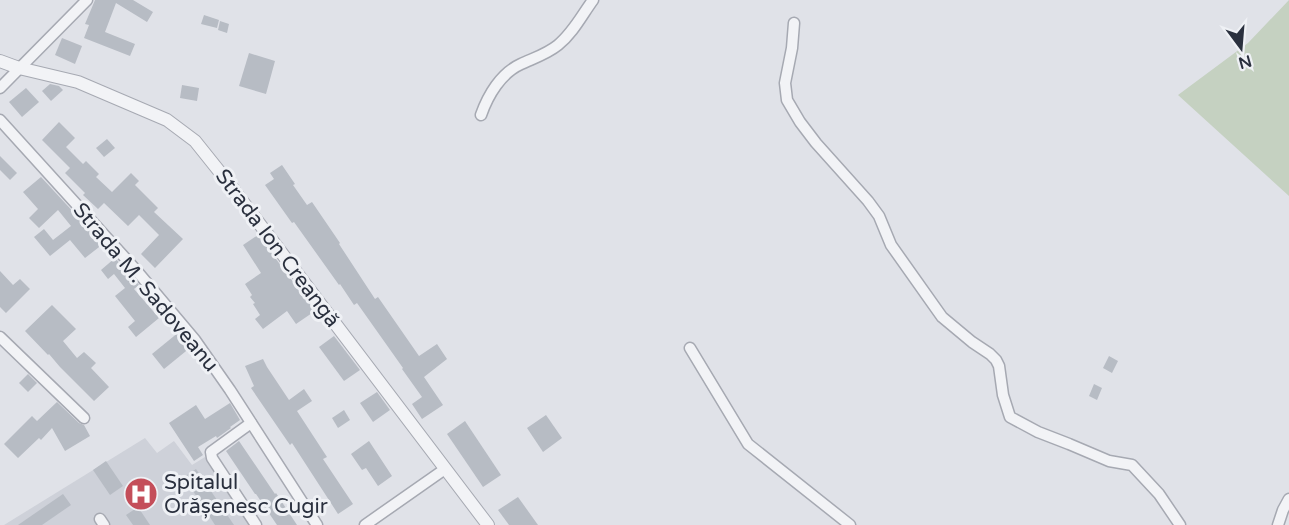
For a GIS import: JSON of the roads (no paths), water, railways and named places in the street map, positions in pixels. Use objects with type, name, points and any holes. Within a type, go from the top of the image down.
[{"type":"street","points":[[0,88],[87,0]]},
{"type":"street","points":[[481,115],[486,101],[505,74],[518,65],[537,58],[556,47],[566,38],[593,0]]},
{"type":"street","points":[[794,23],[785,83],[787,100],[816,143],[879,216],[891,245],[942,317],[996,360],[1010,417],[1038,432],[1108,461],[1132,465],[1167,504],[1180,525]]},
{"type":"street","name":"Strada Ion Creangă","points":[[0,61],[78,82],[111,95],[167,120],[195,141],[488,525]]},
{"type":"street","name":"Strada M. Sadoveanu","points":[[0,120],[74,200],[195,340],[317,525]]},
{"type":"street","points":[[0,337],[84,418]]},
{"type":"street","points":[[690,348],[748,444],[850,525]]},
{"type":"street","points":[[251,423],[211,452],[212,458],[256,525]]},
{"type":"street","points":[[365,525],[445,469]]},
{"type":"street","points":[[1278,525],[1289,500]]},
{"type":"place","name":"Spitalul Orășenesc Cugir","points":[[141,494]]}]
